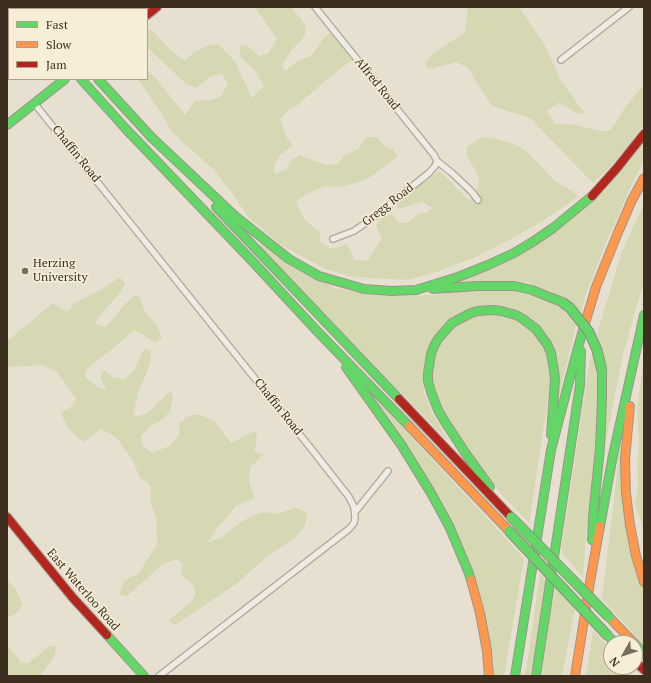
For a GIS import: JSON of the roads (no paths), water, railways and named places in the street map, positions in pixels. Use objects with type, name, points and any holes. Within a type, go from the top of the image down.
[{"type":"main road","points":[[148,14],[157,7]]},
{"type":"main road","points":[[7,125],[64,80]]},
{"type":"main road","points":[[99,80],[184,173],[511,517],[627,635]]},
{"type":"main road","points":[[84,82],[125,128],[254,262],[317,331],[606,635]]},
{"type":"main road","points":[[416,290],[458,277],[488,265],[514,253],[554,228],[593,195],[618,168],[644,134]]},
{"type":"main road","points":[[149,135],[250,229],[300,266],[319,276],[353,286],[376,290],[396,291],[477,286],[515,286],[532,290],[562,302],[570,308],[589,332],[597,350],[602,371],[600,448],[593,516],[591,576]]},
{"type":"main road","points":[[515,676],[551,450],[581,335],[596,287],[632,200],[644,178]]},
{"type":"main road","points":[[511,517],[452,432],[438,410],[431,392],[428,381],[431,354],[438,339],[452,324],[465,316],[478,311],[488,310],[501,311],[516,315],[536,329],[547,344],[551,353],[554,370],[555,382],[551,424],[551,450]]},
{"type":"main road","points":[[575,676],[613,454],[644,315]]},
{"type":"main road","points":[[317,331],[343,364],[402,446],[449,526],[468,571],[480,613],[486,644],[489,676]]},
{"type":"main road","points":[[536,676],[580,385],[581,335]]},
{"type":"main road","points":[[630,374],[630,402],[625,459],[626,493],[636,556],[644,582]]},
{"type":"main road","name":"East Waterloo Road","points":[[7,517],[73,598],[144,676]]},
{"type":"street","name":"Alfred Road","points":[[315,7],[434,155],[437,161],[471,191],[478,200]]},
{"type":"street","points":[[561,60],[629,7]]},
{"type":"street","name":"Chaffin Road","points":[[34,103],[340,486],[353,504],[355,512]]},
{"type":"street","name":"Gregg Road","points":[[333,239],[354,231],[370,220],[429,173],[437,161]]},
{"type":"street","points":[[159,676],[348,529],[354,522],[355,512],[388,471]]},
{"type":"place","name":"Herzing University","points":[[25,271]]}]
